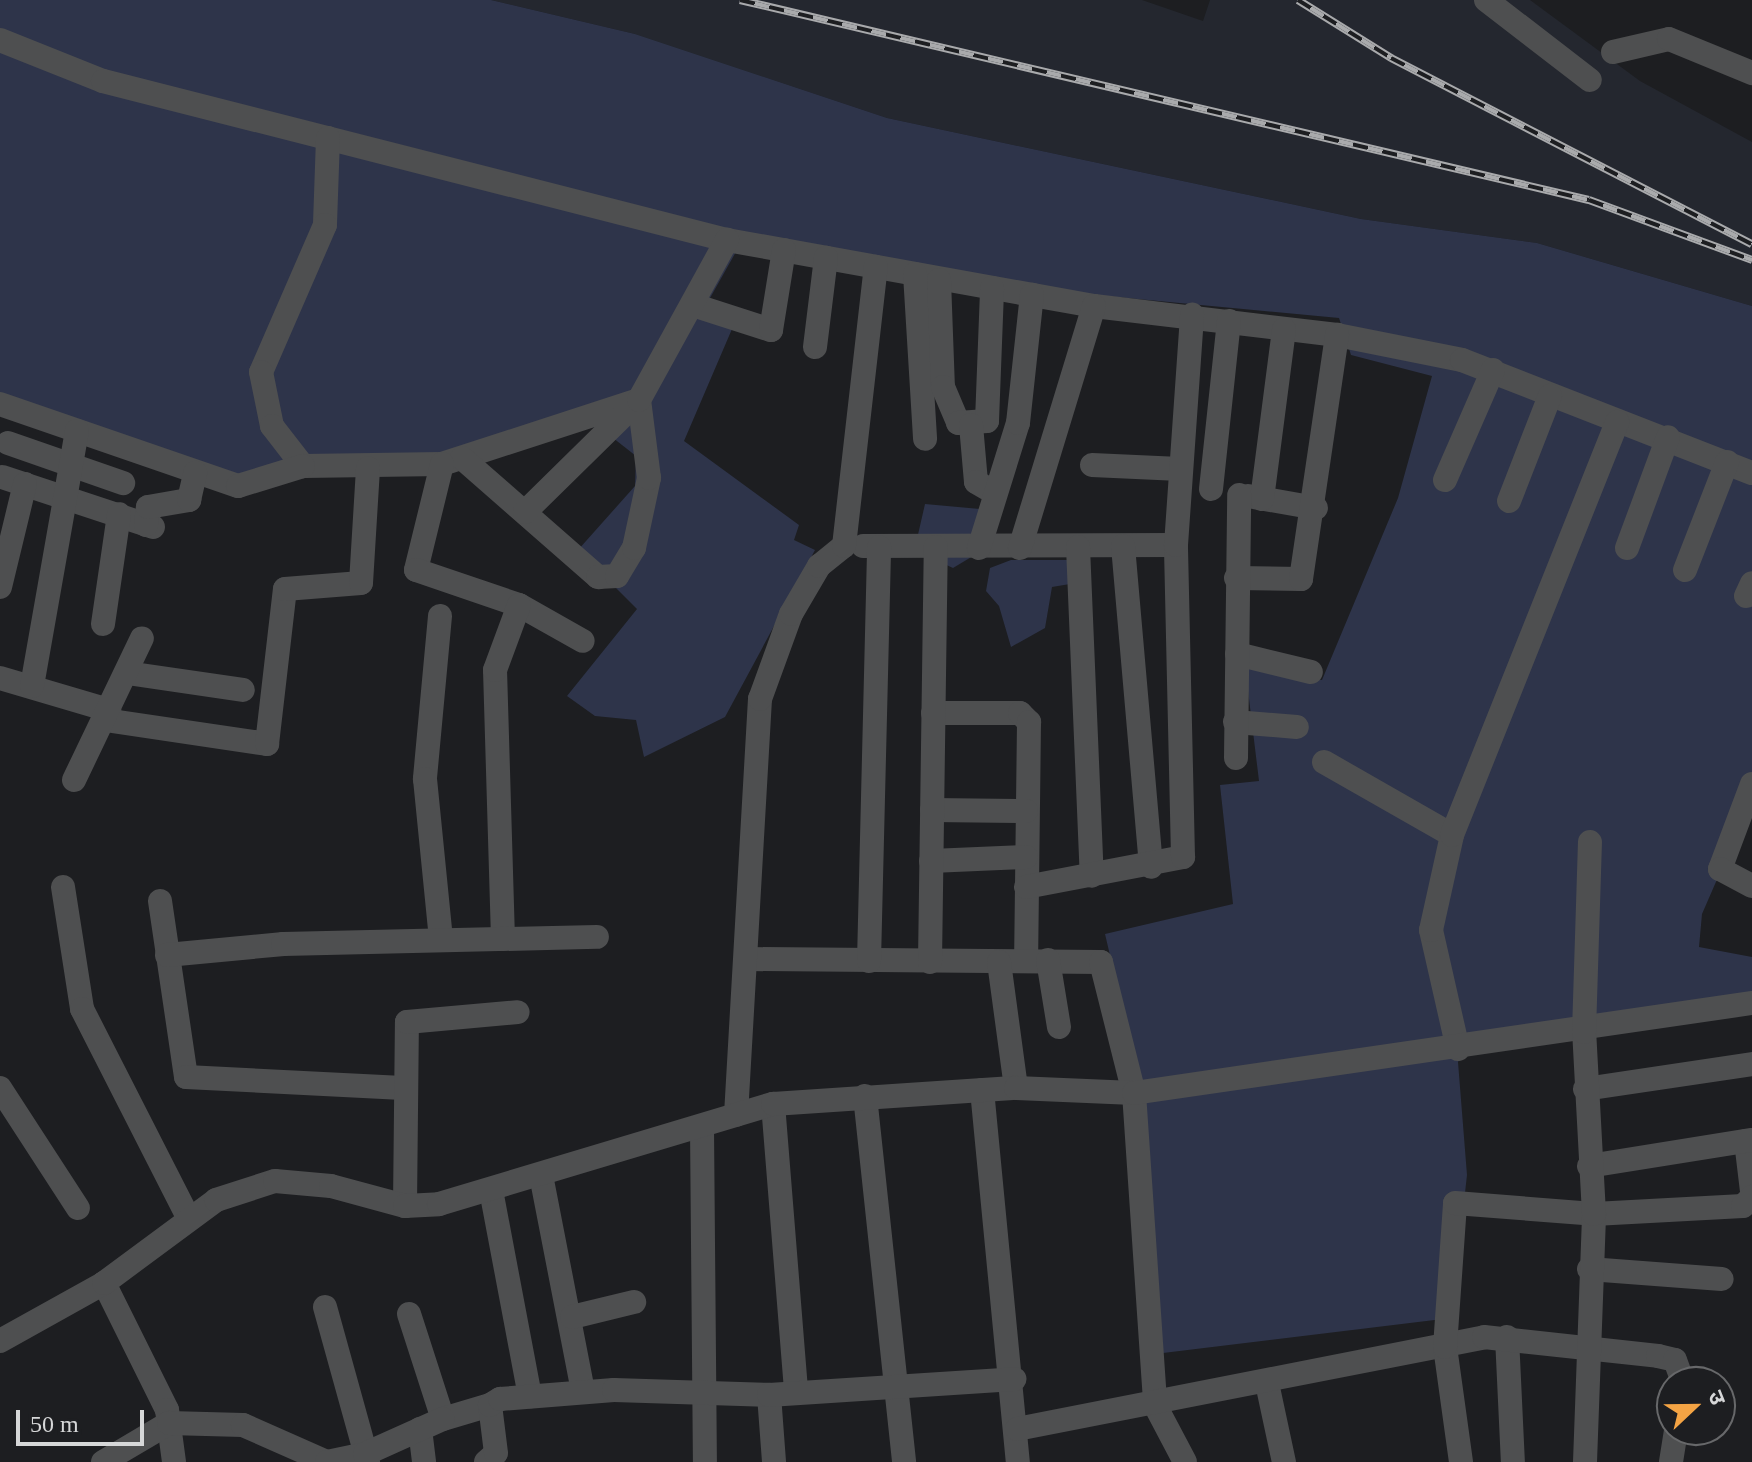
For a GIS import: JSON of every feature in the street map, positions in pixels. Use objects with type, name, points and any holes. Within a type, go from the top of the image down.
[{"type":"street","points":[[1486,0],[1590,80]]},
{"type":"street","points":[[1613,52],[1669,39],[1752,73]]},
{"type":"street","points":[[0,40],[103,81],[727,240],[1094,306],[1192,315],[1337,335],[1493,370],[1550,396],[1617,422],[1668,437],[1752,473]]},
{"type":"street","points":[[303,466],[272,426],[261,372],[325,225],[328,138]]},
{"type":"street","points":[[525,512],[639,400],[727,240]]},
{"type":"street","points":[[693,305],[771,330],[784,250]]},
{"type":"street","points":[[815,347],[826,258]]},
{"type":"street","points":[[844,546],[876,267]]},
{"type":"street","points":[[927,277],[949,415],[971,425],[985,423],[988,414],[992,288]]},
{"type":"street","points":[[925,439],[927,277]]},
{"type":"street","points":[[979,548],[993,492],[1018,423],[1032,295]]},
{"type":"street","points":[[1020,548],[1094,306]]},
{"type":"street","points":[[1026,887],[1151,867],[1185,853],[1176,545],[1192,315]]},
{"type":"street","points":[[1211,489],[1229,321]]},
{"type":"street","points":[[1236,758],[1236,578],[1284,329]]},
{"type":"street","points":[[1236,578],[1301,579],[1316,508],[1337,335]]},
{"type":"street","points":[[1445,480],[1493,370]]},
{"type":"street","points":[[1509,501],[1550,396]]},
{"type":"street","points":[[0,587],[8,520],[8,406],[238,486],[303,466],[368,468],[452,461],[639,400]]},
{"type":"street","points":[[452,461],[525,512],[598,577],[617,576],[634,548],[649,478],[639,400]]},
{"type":"street","points":[[1458,1049],[1431,930],[1452,835],[1617,422]]},
{"type":"street","points":[[971,425],[976,482],[993,492]]},
{"type":"street","points":[[32,686],[77,431]]},
{"type":"street","points":[[1627,548],[1668,437]]},
{"type":"street","points":[[452,461],[416,570],[519,605],[583,641]]},
{"type":"street","points":[[1685,570],[1727,462]]},
{"type":"street","points":[[1092,465],[1179,476],[1211,489],[1316,508]]},
{"type":"street","points":[[7,466],[66,498],[150,526],[148,507],[189,500],[195,473]]},
{"type":"street","points":[[7,466],[71,466],[123,483]]},
{"type":"street","points":[[0,678],[32,686],[107,715],[267,744],[285,589],[361,583],[368,468]]},
{"type":"street","points":[[103,624],[119,514]]},
{"type":"street","points":[[736,1115],[764,679],[819,566],[844,546],[1020,548],[1176,545]]},
{"type":"street","points":[[1123,546],[1151,867]]},
{"type":"street","points":[[869,961],[879,547]]},
{"type":"street","points":[[930,962],[936,547]]},
{"type":"street","points":[[1078,547],[1092,876]]},
{"type":"street","points":[[503,939],[495,670],[519,605]]},
{"type":"street","points":[[440,616],[425,779],[441,938]]},
{"type":"street","points":[[74,780],[142,638]]},
{"type":"street","points":[[1237,654],[1311,672]]},
{"type":"street","points":[[127,673],[243,690]]},
{"type":"street","points":[[933,713],[1026,715],[1026,887],[1037,960],[1059,1027]]},
{"type":"street","points":[[1235,722],[1297,727]]},
{"type":"street","points":[[1324,762],[1452,835]]},
{"type":"street","points":[[1751,793],[1720,869],[1752,886]]},
{"type":"street","points":[[932,810],[1026,811]]},
{"type":"street","points":[[1585,1462],[1590,1350],[1589,1269],[1594,1214],[1584,1032],[1590,842]]},
{"type":"street","points":[[931,861],[1026,857]]},
{"type":"street","points":[[63,887],[82,1009],[189,1219]]},
{"type":"street","points":[[160,901],[186,1077],[403,1088]]},
{"type":"street","points":[[167,955],[441,938],[597,937]]},
{"type":"street","points":[[748,959],[1101,962],[1134,1093],[1155,1405],[1185,1462]]},
{"type":"street","points":[[999,962],[1016,1088]]},
{"type":"street","points":[[0,1341],[104,1283],[229,1193],[275,1181],[331,1186],[405,1206],[491,1190],[773,1104],[1016,1088],[1134,1093],[1584,1032],[1752,1003]]},
{"type":"street","points":[[405,1206],[403,1029],[412,1018],[518,1012]]},
{"type":"street","points":[[1585,1089],[1752,1064]]},
{"type":"street","points":[[0,1088],[78,1208]]},
{"type":"street","points":[[982,1090],[1014,1379],[1018,1462]]},
{"type":"street","points":[[865,1096],[904,1462]]},
{"type":"street","points":[[773,1104],[796,1393]]},
{"type":"street","points":[[702,1128],[705,1462]]},
{"type":"street","points":[[1461,1462],[1445,1347],[1455,1203],[1594,1214],[1743,1206],[1752,1194],[1749,1140],[1589,1166]]},
{"type":"street","points":[[541,1175],[572,1317],[583,1392]]},
{"type":"street","points":[[491,1190],[530,1396]]},
{"type":"street","points":[[1589,1269],[1722,1279]]},
{"type":"street","points":[[104,1283],[169,1423],[174,1462]]},
{"type":"street","points":[[572,1317],[634,1302]]},
{"type":"street","points":[[325,1307],[366,1458]]},
{"type":"street","points":[[409,1314],[432,1424],[424,1462]]},
{"type":"street","points":[[1017,1429],[1507,1337],[1675,1360],[1677,1366]]},
{"type":"street","points":[[1507,1337],[1513,1462]]},
{"type":"street","points":[[103,1462],[169,1423],[243,1425],[327,1462],[366,1458],[432,1424],[530,1396],[583,1392],[769,1395],[1014,1379]]},
{"type":"street","points":[[1267,1383],[1284,1462]]},
{"type":"street","points":[[769,1395],[774,1462]]},
{"type":"street","points":[[490,1405],[492,1461]]},
{"type":"street","points":[[162,1462],[169,1423]]},
{"type":"shaded area","points":[[0,0],[491,0],[635,34],[887,118],[1361,219],[1537,243],[1752,306],[1752,799],[1702,914],[1699,947],[1752,957],[1752,997],[1470,1039],[1458,1062],[1467,1175],[1451,1318],[1163,1353],[1146,1109],[1105,934],[1233,904],[1220,785],[1259,781],[1245,666],[1322,680],[1398,498],[1432,376],[1351,355],[1339,318],[1032,289],[746,234],[701,314],[732,329],[684,441],[799,525],[794,540],[815,550],[725,717],[644,757],[636,720],[595,716],[567,696],[637,609],[578,550],[635,486],[636,456],[594,423],[445,467],[304,473],[237,492],[0,412]]},
{"type":"shaded area","points":[[491,0],[1142,0],[1203,21],[1210,0],[1530,0],[1640,81],[1752,142],[1752,306],[1537,243],[1361,219],[887,118],[635,34]]},
{"type":"shaded area","points":[[925,504],[980,509],[973,556],[953,568],[927,556],[917,539]]},
{"type":"shaded area","points":[[1011,560],[1070,560],[1070,584],[1052,587],[1045,628],[1011,647],[999,606],[986,591],[990,568]]},
{"type":"railway","points":[[740,0],[1589,200],[1752,260]]},
{"type":"railway","points":[[1298,0],[1391,58],[1752,244]]}]
